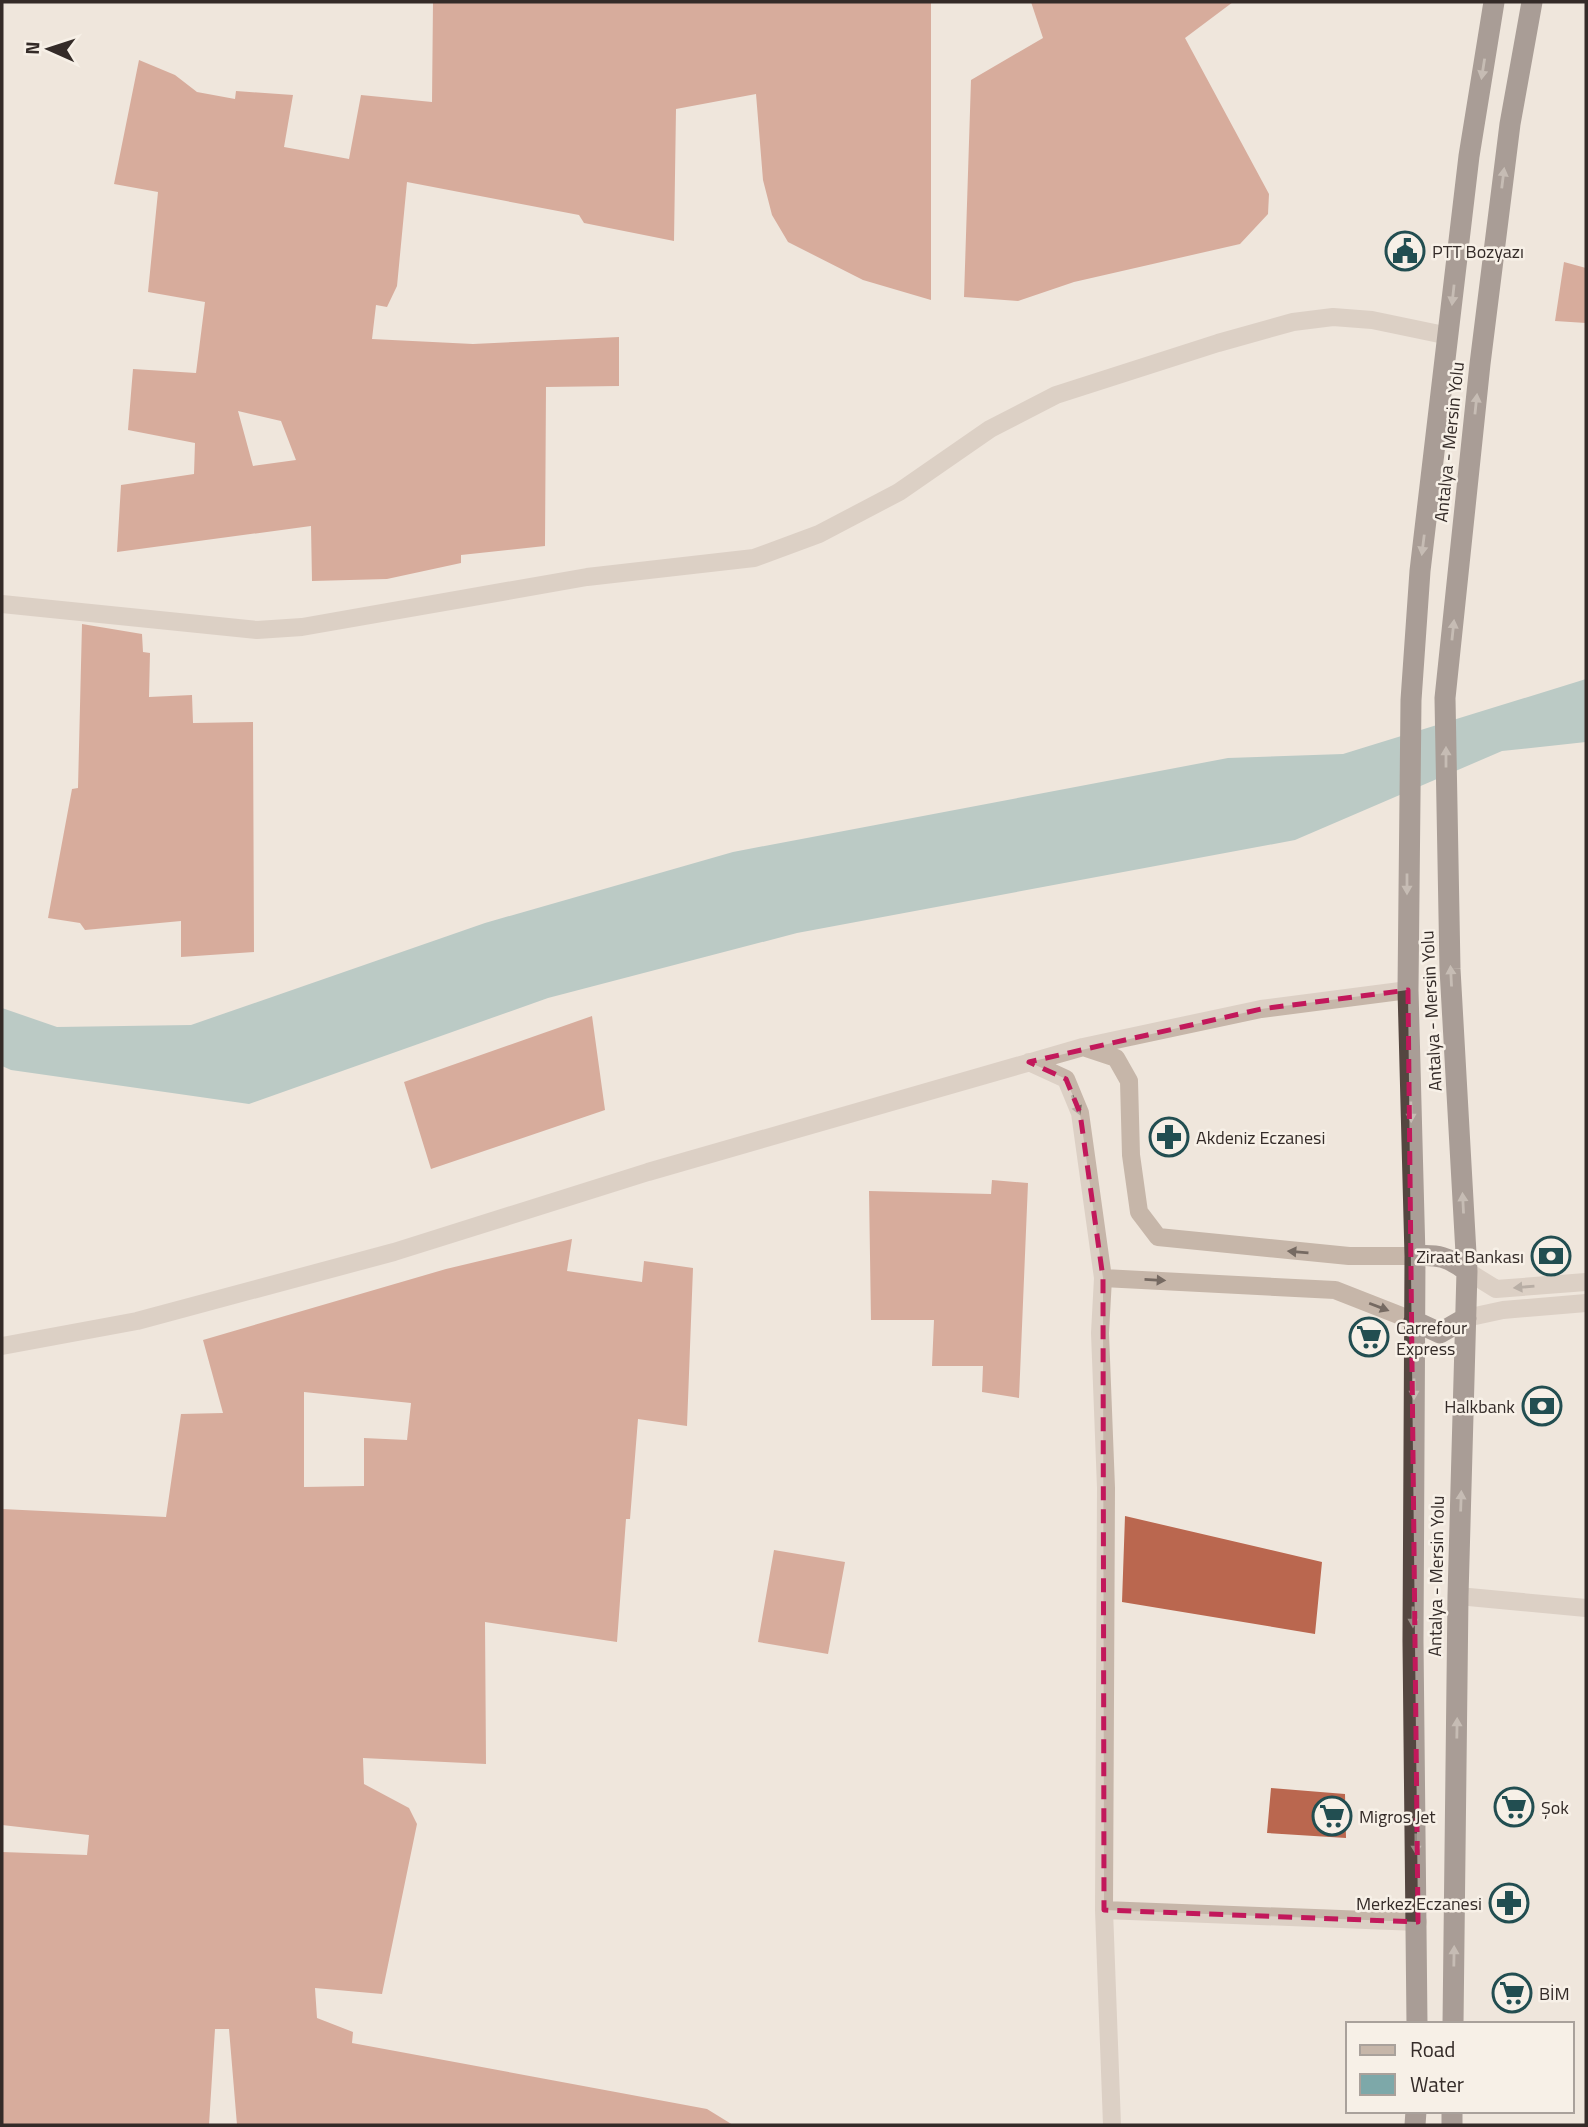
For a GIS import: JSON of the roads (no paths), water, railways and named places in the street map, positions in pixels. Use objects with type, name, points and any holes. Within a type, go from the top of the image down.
[{"type":"highway","name":"Antalya - Mersin Yolu","points":[[1417,2022],[1413,1641],[1415,1256],[1408,990],[1407,816],[1411,700],[1420,570],[1469,156],[1494,2]]},
{"type":"highway","name":"Antalya - Mersin Yolu","points":[[1453,2022],[1458,1596],[1467,1271],[1450,969],[1446,698],[1481,351],[1510,124],[1532,2]]},
{"type":"highway","points":[[1415,1256],[1434,1255],[1452,1259],[1467,1271]]},
{"type":"highway","points":[[1414,1321],[1440,1333],[1466,1318]]},
{"type":"street","points":[[2,604],[257,630],[290,628],[587,577],[754,558],[819,534],[899,492],[990,429],[1056,395],[1169,358],[1293,322],[1333,317],[1372,320],[1448,336]]},
{"type":"street","points":[[2,1346],[137,1321],[394,1252],[648,1172],[1083,1047],[1261,1009],[1408,990]]},
{"type":"street","points":[[1083,1047],[1116,1058],[1129,1081],[1131,1155],[1139,1212],[1158,1237],[1349,1256],[1415,1256]]},
{"type":"street","points":[[1029,1062],[1066,1079],[1080,1113],[1103,1278],[1100,1333],[1106,1488],[1104,1910],[1112,2125]]},
{"type":"street","points":[[1467,1271],[1496,1289],[1586,1282]]},
{"type":"street","points":[[1103,1278],[1335,1290],[1414,1321]]},
{"type":"street","points":[[1466,1318],[1503,1310],[1586,1303]]},
{"type":"street","points":[[1458,1596],[1586,1608]]},
{"type":"street","points":[[1104,1910],[1418,1922]]},
{"type":"water","points":[[1586,679],[1586,742],[1502,751],[1295,840],[797,933],[548,998],[249,1104],[11,1070],[2,1066],[2,1008],[57,1027],[191,1025],[485,923],[733,852],[1228,758],[1343,754]]},
{"type":"place","name":"PTT Bozyazı","points":[[1405,251]]},
{"type":"place","name":"Akdeniz Eczanesi","points":[[1169,1137]]},
{"type":"place","name":"Ziraat Bankası","points":[[1551,1256]]},
{"type":"place","name":"Carrefour Express","points":[[1369,1337]]},
{"type":"place","name":"Halkbank","points":[[1542,1406]]},
{"type":"place","name":"Şok","points":[[1514,1807]]},
{"type":"place","name":"Migros Jet","points":[[1332,1816]]},
{"type":"place","name":"Merkez Eczanesi","points":[[1509,1903]]},
{"type":"place","name":"BİM","points":[[1512,1993]]}]
